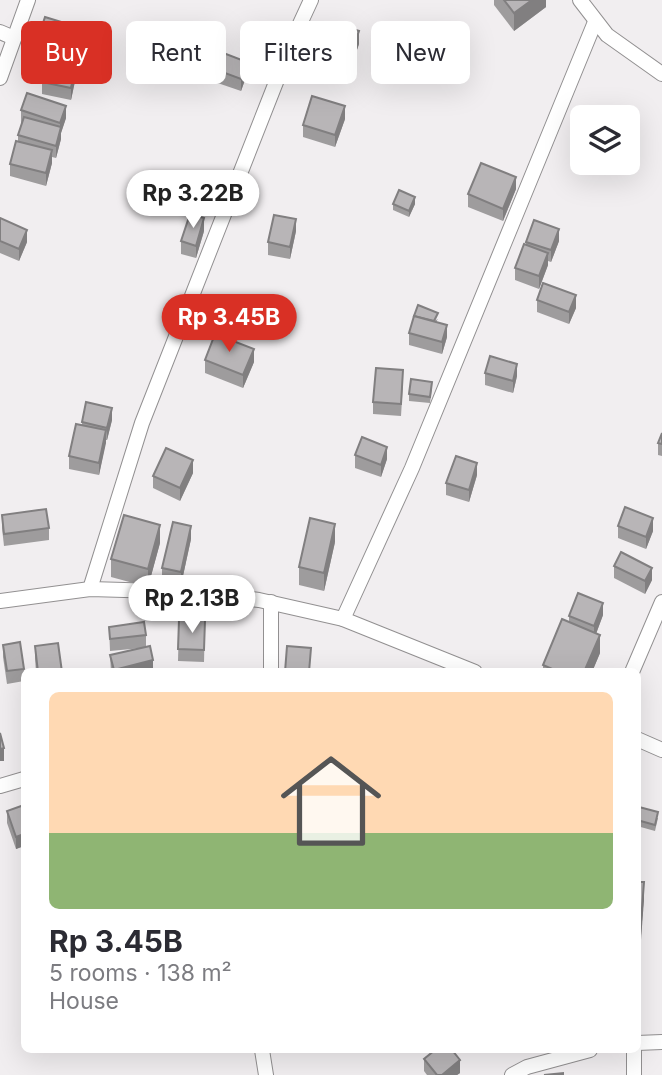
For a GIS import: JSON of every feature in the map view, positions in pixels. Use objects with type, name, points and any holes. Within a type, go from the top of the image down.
[{"type":"street","points":[[0,78],[7,35],[28,0]]},
{"type":"street","points":[[90,589],[142,423],[293,38],[311,0]]},
{"type":"street","points":[[580,0],[607,35],[662,74]]},
{"type":"street","points":[[343,619],[412,468],[595,22]]},
{"type":"street","points":[[0,601],[90,589],[193,592],[271,603],[343,619],[465,668]]},
{"type":"street","points":[[634,668],[662,602]]},
{"type":"street","points":[[271,603],[271,668]]},
{"type":"street","points":[[641,741],[662,750]]},
{"type":"street","points":[[0,786],[21,780]]},
{"type":"street","points":[[641,1043],[662,1042]]},
{"type":"street","points":[[262,1053],[266,1075]]},
{"type":"street","points":[[512,1075],[581,1053]]},
{"type":"street","points":[[634,1053],[634,1075]]},
{"type":"building","points":[[504,0],[532,0],[514,13]]},
{"type":"building","points":[[226,54],[240,59],[240,79],[226,73]]},
{"type":"building","points":[[52,84],[72,84],[71,88]]},
{"type":"building","points":[[27,93],[66,106],[60,123],[21,110]]},
{"type":"building","points":[[312,96],[345,106],[335,135],[303,125]]},
{"type":"building","points":[[24,117],[61,127],[56,146],[18,135]]},
{"type":"building","points":[[16,141],[52,150],[46,173],[10,164]]},
{"type":"building","points":[[481,163],[516,177],[503,209],[468,194]]},
{"type":"building","points":[[399,190],[415,197],[409,211],[393,204]]},
{"type":"building","points":[[190,214],[204,218],[196,246],[181,241]]},
{"type":"building","points":[[274,215],[296,219],[290,247],[268,242]]},
{"type":"building","points":[[0,218],[27,230],[19,249],[0,241]]},
{"type":"building","points":[[534,220],[559,229],[551,250],[526,242]]},
{"type":"building","points":[[524,244],[548,253],[539,276],[515,268]]},
{"type":"building","points":[[543,283],[576,295],[569,312],[537,300]]},
{"type":"building","points":[[418,305],[438,313],[434,321],[414,316]]},
{"type":"building","points":[[414,316],[447,325],[442,342],[409,333]]},
{"type":"building","points":[[215,334],[254,349],[243,375],[205,360]]},
{"type":"building","points":[[490,356],[517,364],[513,381],[485,373]]},
{"type":"building","points":[[376,368],[403,370],[401,404],[373,402]]},
{"type":"building","points":[[411,379],[432,382],[430,397],[409,394]]},
{"type":"building","points":[[86,402],[112,408],[107,428],[82,422]]},
{"type":"building","points":[[76,424],[106,430],[99,463],[69,456]]},
{"type":"building","points":[[362,437],[387,447],[381,465],[355,455]]},
{"type":"building","points":[[166,448],[193,460],[180,488],[153,476]]},
{"type":"building","points":[[456,456],[477,463],[469,490],[446,483]]},
{"type":"building","points":[[625,507],[653,518],[646,537],[618,526]]},
{"type":"building","points":[[46,509],[49,528],[4,534],[2,515]]},
{"type":"building","points":[[124,515],[160,525],[148,569],[111,559]]},
{"type":"building","points":[[310,518],[335,524],[324,573],[299,567]]},
{"type":"building","points":[[173,522],[191,526],[181,572],[162,568]]},
{"type":"building","points":[[621,552],[652,568],[645,581],[614,566]]},
{"type":"building","points":[[578,593],[603,603],[594,626],[569,616]]},
{"type":"building","points":[[562,619],[600,635],[586,668],[550,668],[543,665]]},
{"type":"building","points":[[179,620],[205,620],[204,650],[178,649]]},
{"type":"building","points":[[144,622],[146,635],[110,639],[109,627]]},
{"type":"building","points":[[20,642],[24,668],[7,671],[3,645]]},
{"type":"building","points":[[58,643],[61,668],[38,668],[35,646]]},
{"type":"building","points":[[150,646],[153,660],[113,668],[110,655]]},
{"type":"building","points":[[287,646],[311,648],[309,668],[285,668]]},
{"type":"building","points":[[0,733],[4,748],[0,749]]},
{"type":"building","points":[[21,806],[21,835],[16,837],[7,811]]},
{"type":"building","points":[[641,808],[658,812],[655,825],[641,821]]},
{"type":"building","points":[[641,882],[644,882],[641,921]]},
{"type":"building","points":[[431,1053],[454,1053],[460,1060],[442,1075],[437,1075],[424,1059]]}]
